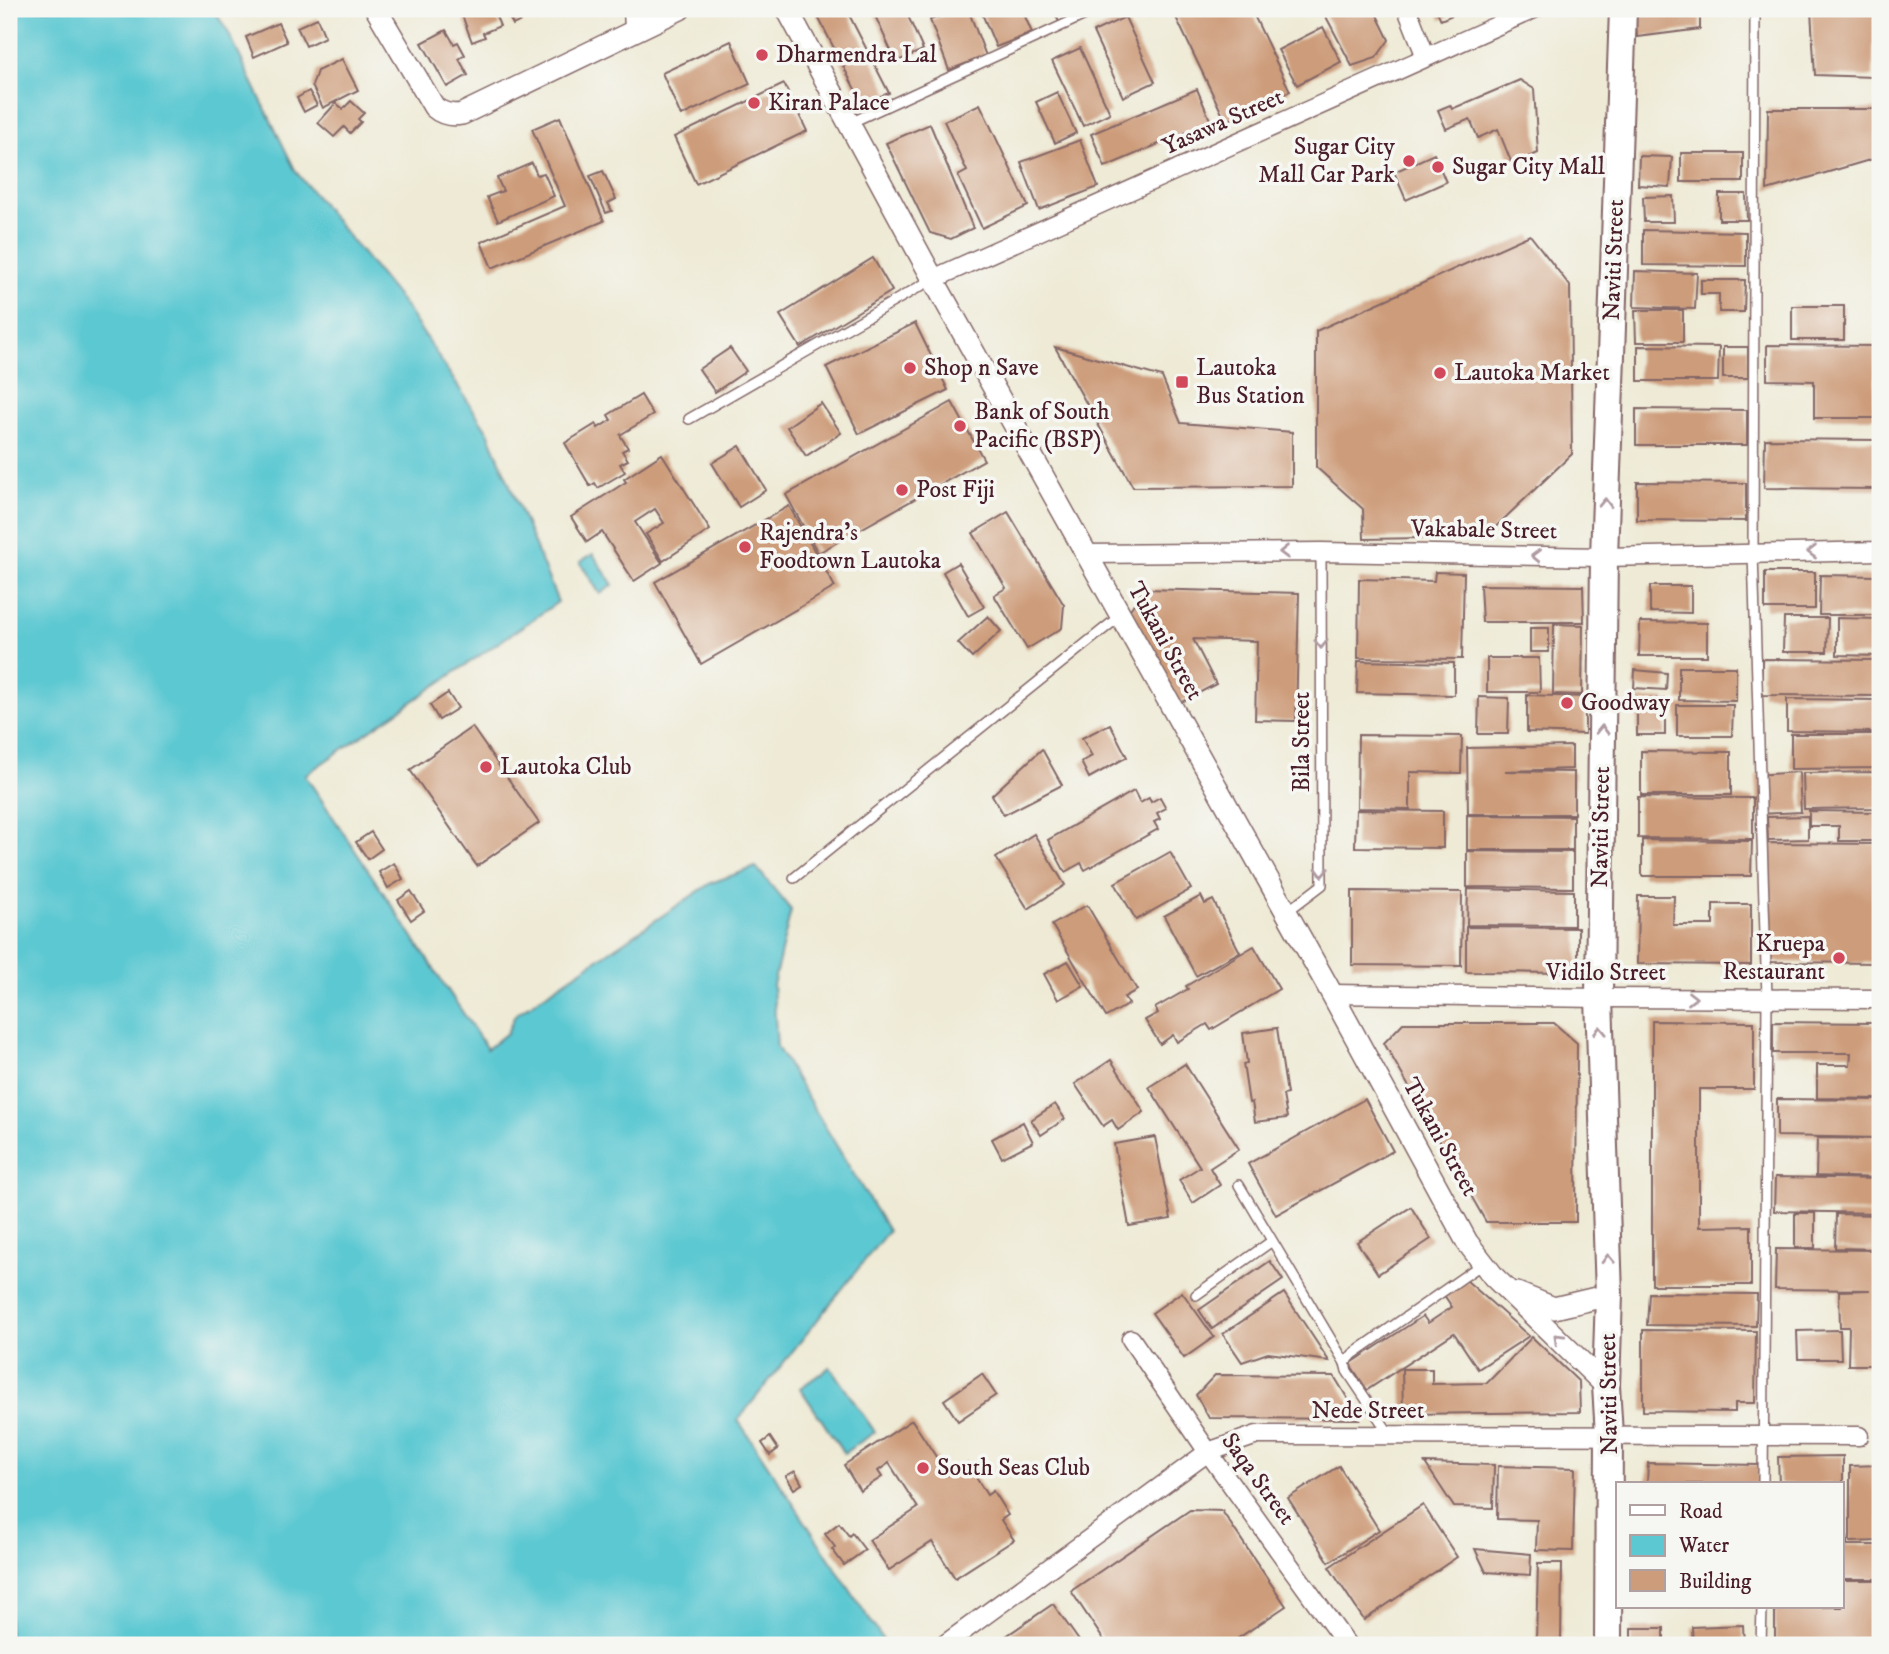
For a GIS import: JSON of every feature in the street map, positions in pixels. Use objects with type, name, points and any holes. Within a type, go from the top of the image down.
[{"type":"main road","name":"Naviti Street","points":[[1608,1645],[1609,1434],[1606,1387],[1609,1295],[1600,998],[1604,557],[1618,13]]},
{"type":"street","points":[[376,9],[434,107],[447,114],[462,114],[633,19],[680,9]]},
{"type":"street","name":"Tukani Street","points":[[787,9],[933,279],[1332,994],[1467,1242],[1482,1264],[1606,1387]]},
{"type":"street","points":[[1406,9],[1426,57]]},
{"type":"street","name":"Yasawa Street","points":[[933,279],[1534,9]]},
{"type":"street","name":"Vakabale Street","points":[[1087,554],[1321,552],[1604,557],[1880,551]]},
{"type":"street","name":"Vidilo Street","points":[[1332,994],[1880,999]]},
{"type":"street","name":"Tukani Street","points":[[1509,1290],[1554,1308],[1609,1295]]},
{"type":"street","name":"Saqa Street","points":[[1131,1339],[1208,1452],[1347,1645]]},
{"type":"street","name":"Nede Street","points":[[944,1645],[1208,1452],[1257,1435],[1859,1436]]},
{"type":"lane","points":[[848,124],[1098,9]]},
{"type":"lane","points":[[1755,9],[1752,552],[1767,998],[1763,1482]]},
{"type":"lane","points":[[689,419],[933,279]]},
{"type":"lane","name":"Bila Street","points":[[1285,913],[1322,886],[1321,552]]},
{"type":"lane","points":[[794,878],[1120,615]]},
{"type":"lane","points":[[1239,1185],[1345,1363],[1347,1371],[1390,1436]]},
{"type":"lane","points":[[1196,1295],[1272,1241]]},
{"type":"lane","points":[[1345,1363],[1353,1354],[1482,1264]]},
{"type":"lane","points":[[1761,1645],[1762,1608]]},
{"type":"water","points":[[9,9],[213,9],[227,30],[296,172],[405,306],[488,432],[558,602],[305,775],[487,1049],[507,1033],[515,1015],[711,883],[756,867],[791,910],[773,985],[777,1047],[888,1231],[738,1420],[883,1640],[877,1645],[9,1645]]},
{"type":"water","points":[[593,554],[613,585],[600,594],[580,562]]},
{"type":"water","points":[[830,1367],[875,1432],[844,1453],[800,1388]]},
{"type":"building","points":[[479,9],[493,9],[500,26],[483,33],[485,37],[472,42],[462,15]]},
{"type":"building","points":[[505,9],[535,9],[524,14],[527,18],[513,25]]},
{"type":"building","points":[[814,9],[846,9],[889,93],[862,103]]},
{"type":"building","points":[[872,9],[905,9],[923,50],[896,62]]},
{"type":"building","points":[[960,9],[968,9],[986,56],[949,70],[930,20]]},
{"type":"building","points":[[980,9],[1022,9],[1032,33],[996,47]]},
{"type":"building","points":[[1053,9],[1076,9],[1078,14],[1059,22]]},
{"type":"building","points":[[1172,9],[1251,9],[1290,91],[1226,122]]},
{"type":"building","points":[[1322,9],[1374,9],[1389,40],[1376,58],[1352,66]]},
{"type":"building","points":[[1436,9],[1460,9],[1461,11],[1441,20]]},
{"type":"building","points":[[1635,9],[1700,9],[1700,29],[1637,37]]},
{"type":"building","points":[[1794,9],[1874,9],[1873,77],[1815,75],[1811,11],[1794,12]]},
{"type":"building","points":[[1125,17],[1155,82],[1123,97],[1093,32]]},
{"type":"building","points":[[317,18],[325,37],[306,46],[297,27]]},
{"type":"building","points":[[278,23],[287,42],[254,57],[246,37]]},
{"type":"building","points":[[1323,27],[1341,62],[1297,85],[1278,50]]},
{"type":"building","points":[[446,30],[454,44],[458,42],[465,55],[459,59],[468,75],[447,87],[422,43]]},
{"type":"building","points":[[731,41],[750,84],[681,116],[662,73]]},
{"type":"building","points":[[1080,48],[1110,113],[1083,126],[1052,61]]},
{"type":"building","points":[[342,59],[358,90],[323,108],[312,86],[317,71]]},
{"type":"building","points":[[1520,80],[1534,89],[1538,153],[1512,164],[1498,129],[1478,138],[1470,119],[1446,129],[1438,110],[1450,105],[1452,109]]},
{"type":"building","points":[[784,84],[807,131],[696,184],[674,137]]},
{"type":"building","points":[[1197,89],[1211,122],[1105,167],[1091,134]]},
{"type":"building","points":[[309,91],[317,105],[304,112],[297,98]]},
{"type":"building","points":[[1057,92],[1076,133],[1055,143],[1036,102]]},
{"type":"building","points":[[351,101],[364,113],[358,119],[361,122],[350,133],[344,127],[334,137],[318,123],[336,103],[343,109]]},
{"type":"building","points":[[980,104],[1028,206],[982,228],[958,176],[967,171],[944,121]]},
{"type":"building","points":[[1768,109],[1880,109],[1880,157],[1767,190]]},
{"type":"building","points":[[560,117],[604,221],[492,268],[481,242],[565,206],[532,129]]},
{"type":"building","points":[[930,124],[973,228],[951,239],[930,233],[886,143]]},
{"type":"building","points":[[1080,140],[1098,187],[1039,210],[1021,162]]},
{"type":"building","points":[[1681,153],[1743,153],[1743,182],[1681,182]]},
{"type":"building","points":[[1434,154],[1446,182],[1406,200],[1394,172]]},
{"type":"building","points":[[1639,156],[1672,157],[1670,187],[1638,185]]},
{"type":"building","points":[[532,163],[537,175],[544,173],[554,196],[498,221],[487,197],[503,191],[497,178]]},
{"type":"building","points":[[603,171],[616,199],[608,203],[612,211],[606,213],[590,176]]},
{"type":"building","points":[[1719,194],[1746,194],[1747,220],[1719,220]]},
{"type":"building","points":[[1673,196],[1674,222],[1644,222],[1643,197]]},
{"type":"building","points":[[1643,230],[1746,232],[1746,266],[1643,265]]},
{"type":"building","points":[[1530,235],[1570,286],[1572,454],[1485,537],[1364,539],[1363,509],[1316,467],[1316,331]]},
{"type":"building","points":[[873,258],[892,291],[800,347],[780,315]]},
{"type":"building","points":[[1635,271],[1697,273],[1695,309],[1634,307]]},
{"type":"building","points":[[1701,280],[1745,280],[1744,312],[1719,312],[1719,294],[1701,294]]},
{"type":"building","points":[[1792,306],[1844,306],[1844,340],[1792,340]]},
{"type":"building","points":[[1635,310],[1683,310],[1683,342],[1636,342]]},
{"type":"building","points":[[915,323],[948,390],[859,434],[826,367]]},
{"type":"building","points":[[1767,345],[1876,346],[1875,418],[1814,418],[1814,381],[1767,380]]},
{"type":"building","points":[[1638,346],[1719,347],[1718,381],[1638,381]]},
{"type":"building","points":[[1055,347],[1162,377],[1181,423],[1292,432],[1292,486],[1133,487]]},
{"type":"building","points":[[1723,347],[1748,347],[1748,378],[1723,378]]},
{"type":"building","points":[[730,348],[746,371],[715,392],[699,369]]},
{"type":"building","points":[[641,395],[653,415],[620,435],[628,448],[622,451],[628,460],[620,464],[625,472],[598,488],[595,483],[590,486],[565,443],[596,424],[598,428],[611,420],[608,415]]},
{"type":"building","points":[[952,402],[984,460],[818,553],[786,495]]},
{"type":"building","points":[[821,403],[841,433],[806,456],[787,427]]},
{"type":"building","points":[[1636,409],[1747,410],[1747,445],[1636,445]]},
{"type":"building","points":[[1765,439],[1878,440],[1878,489],[1764,488]]},
{"type":"building","points":[[740,446],[766,490],[739,507],[712,463]]},
{"type":"building","points":[[662,454],[710,530],[663,561],[646,534],[664,523],[655,509],[635,522],[662,563],[634,581],[602,532],[587,542],[571,517],[626,482],[624,479]]},
{"type":"building","points":[[1637,482],[1746,483],[1746,521],[1637,520]]},
{"type":"building","points":[[789,506],[835,587],[701,664],[655,582]]},
{"type":"building","points":[[1008,512],[1064,605],[1062,628],[1027,649],[994,595],[1006,588],[973,533]]},
{"type":"building","points":[[958,563],[984,607],[968,616],[943,572]]},
{"type":"building","points":[[1435,572],[1464,573],[1462,659],[1358,658],[1359,579],[1434,581]]},
{"type":"building","points":[[1765,572],[1815,572],[1815,609],[1765,609]]},
{"type":"building","points":[[1820,575],[1880,576],[1880,615],[1819,615]]},
{"type":"building","points":[[1480,585],[1583,586],[1584,622],[1482,622]]},
{"type":"building","points":[[1650,586],[1691,586],[1691,613],[1650,612]]},
{"type":"building","points":[[1144,589],[1299,593],[1296,721],[1255,720],[1257,641],[1193,639],[1216,684],[1178,704],[1129,611]]},
{"type":"building","points":[[988,616],[1001,631],[972,658],[958,643]]},
{"type":"building","points":[[1784,618],[1828,618],[1827,652],[1783,652]]},
{"type":"building","points":[[1837,618],[1880,619],[1880,656],[1837,655]]},
{"type":"building","points":[[1640,622],[1707,623],[1707,656],[1639,656]]},
{"type":"building","points":[[1554,624],[1583,625],[1582,695],[1553,694]]},
{"type":"building","points":[[1530,628],[1549,628],[1549,652],[1530,652]]},
{"type":"building","points":[[1487,658],[1539,658],[1540,692],[1487,692]]},
{"type":"building","points":[[1762,659],[1880,660],[1879,696],[1762,695]]},
{"type":"building","points":[[1358,661],[1454,663],[1454,695],[1357,693]]},
{"type":"building","points":[[1679,667],[1736,667],[1736,701],[1679,700]]},
{"type":"building","points":[[1635,670],[1667,673],[1666,690],[1634,688]]},
{"type":"building","points":[[448,693],[458,708],[439,720],[430,705]]},
{"type":"building","points":[[1527,695],[1585,697],[1585,734],[1527,732]]},
{"type":"building","points":[[1479,697],[1509,698],[1508,734],[1478,734]]},
{"type":"building","points":[[1637,699],[1665,699],[1665,735],[1637,735]]},
{"type":"building","points":[[1787,699],[1880,700],[1880,732],[1787,731]]},
{"type":"building","points":[[1677,705],[1733,705],[1732,736],[1677,736]]},
{"type":"building","points":[[1110,724],[1127,757],[1089,778],[1081,762],[1092,756],[1082,738]]},
{"type":"building","points":[[472,727],[539,823],[477,866],[410,770]]},
{"type":"building","points":[[1791,734],[1880,734],[1880,768],[1791,769]]},
{"type":"building","points":[[1358,735],[1462,736],[1461,773],[1410,772],[1410,809],[1357,808]]},
{"type":"building","points":[[1572,746],[1572,769],[1505,771],[1574,772],[1574,814],[1468,814],[1467,748]]},
{"type":"building","points":[[1042,749],[1062,785],[1004,815],[992,795]]},
{"type":"building","points":[[1641,751],[1731,752],[1731,795],[1641,795]]},
{"type":"building","points":[[1799,772],[1801,812],[1758,814],[1756,775]]},
{"type":"building","points":[[1880,772],[1880,808],[1804,809],[1803,773]]},
{"type":"building","points":[[1134,791],[1140,803],[1149,798],[1151,802],[1160,797],[1166,808],[1157,813],[1160,819],[1154,822],[1158,829],[1085,870],[1081,863],[1065,872],[1048,840]]},
{"type":"building","points":[[1638,797],[1753,798],[1753,839],[1638,838]]},
{"type":"building","points":[[1356,810],[1443,811],[1443,848],[1355,847]]},
{"type":"building","points":[[1809,811],[1878,812],[1878,841],[1839,841],[1839,826],[1809,826]]},
{"type":"building","points":[[1467,815],[1573,816],[1573,850],[1467,850]]},
{"type":"building","points":[[1808,816],[1808,839],[1768,840],[1767,817]]},
{"type":"building","points":[[371,832],[382,849],[368,859],[356,842]]},
{"type":"building","points":[[1034,834],[1065,885],[1028,909],[996,858]]},
{"type":"building","points":[[1642,840],[1752,841],[1751,876],[1642,876]]},
{"type":"building","points":[[1764,843],[1880,844],[1880,963],[1763,962]]},
{"type":"building","points":[[1467,851],[1573,852],[1573,888],[1467,887]]},
{"type":"building","points":[[1170,852],[1191,889],[1136,920],[1115,883]]},
{"type":"building","points":[[394,863],[403,879],[388,888],[379,872]]},
{"type":"building","points":[[1468,889],[1574,891],[1574,926],[1467,925]]},
{"type":"building","points":[[411,891],[424,911],[411,920],[398,900]]},
{"type":"building","points":[[1352,891],[1462,892],[1461,966],[1352,965]]},
{"type":"building","points":[[1201,896],[1205,904],[1213,900],[1240,952],[1196,976],[1164,916]]},
{"type":"building","points":[[1638,896],[1674,896],[1673,925],[1713,925],[1713,904],[1751,904],[1751,965],[1637,964]]},
{"type":"building","points":[[1087,905],[1137,990],[1124,997],[1129,1004],[1106,1017],[1052,925]]},
{"type":"building","points":[[1466,927],[1578,928],[1578,973],[1466,972]]},
{"type":"building","points":[[1254,946],[1279,989],[1211,1030],[1207,1024],[1177,1042],[1173,1035],[1160,1044],[1145,1020],[1158,1013],[1155,1008],[1188,989],[1186,986]]},
{"type":"building","points":[[1068,961],[1083,986],[1058,1000],[1044,974]]},
{"type":"building","points":[[1652,1021],[1754,1022],[1754,1089],[1699,1089],[1699,1227],[1751,1226],[1751,1285],[1652,1285]]},
{"type":"building","points":[[1773,1022],[1873,1023],[1880,1027],[1880,1099],[1817,1098],[1817,1065],[1850,1065],[1851,1053],[1773,1053]]},
{"type":"building","points":[[1403,1023],[1554,1023],[1577,1043],[1576,1222],[1486,1222],[1384,1043]]},
{"type":"building","points":[[1277,1028],[1287,1094],[1283,1095],[1287,1118],[1255,1122],[1243,1064],[1247,1063],[1243,1033]]},
{"type":"building","points":[[1111,1060],[1144,1112],[1118,1130],[1112,1120],[1103,1126],[1075,1084]]},
{"type":"building","points":[[1185,1064],[1239,1149],[1210,1168],[1220,1185],[1193,1203],[1179,1180],[1200,1167],[1149,1087]]},
{"type":"building","points":[[1365,1099],[1393,1151],[1276,1215],[1248,1164]]},
{"type":"building","points":[[1777,1099],[1880,1100],[1880,1138],[1777,1136]]},
{"type":"building","points":[[1055,1104],[1065,1119],[1041,1135],[1031,1120]]},
{"type":"building","points":[[1023,1122],[1033,1142],[1002,1158],[992,1139]]},
{"type":"building","points":[[1155,1137],[1171,1219],[1129,1226],[1114,1144]]},
{"type":"building","points":[[1817,1138],[1880,1139],[1880,1178],[1816,1176]]},
{"type":"building","points":[[1775,1177],[1880,1179],[1880,1213],[1774,1211]]},
{"type":"building","points":[[1411,1207],[1431,1239],[1378,1274],[1357,1242]]},
{"type":"building","points":[[1795,1213],[1815,1213],[1815,1248],[1795,1248]]},
{"type":"building","points":[[1836,1214],[1880,1215],[1880,1249],[1835,1248]]},
{"type":"building","points":[[1776,1249],[1880,1250],[1880,1365],[1848,1365],[1849,1327],[1840,1327],[1839,1291],[1870,1290],[1775,1289]]},
{"type":"building","points":[[1270,1261],[1283,1280],[1212,1329],[1199,1310]]},
{"type":"building","points":[[1466,1280],[1529,1336],[1478,1369],[1454,1333],[1367,1390],[1350,1364],[1423,1316],[1428,1323],[1452,1307],[1444,1295]]},
{"type":"building","points":[[1182,1292],[1214,1337],[1184,1358],[1152,1313]]},
{"type":"building","points":[[1284,1293],[1329,1361],[1268,1353],[1242,1362],[1223,1334]]},
{"type":"building","points":[[1649,1293],[1757,1294],[1756,1326],[1647,1325]]},
{"type":"building","points":[[1643,1330],[1756,1331],[1755,1403],[1735,1403],[1735,1412],[1643,1411]]},
{"type":"building","points":[[1840,1330],[1841,1359],[1798,1359],[1797,1331]]},
{"type":"building","points":[[1532,1337],[1579,1382],[1580,1412],[1403,1414],[1402,1369],[1432,1369],[1432,1384],[1487,1383]]},
{"type":"building","points":[[982,1374],[996,1395],[958,1421],[944,1400]]},
{"type":"building","points":[[1215,1375],[1334,1376],[1360,1419],[1209,1418],[1196,1395]]},
{"type":"building","points":[[912,1420],[948,1475],[967,1463],[987,1495],[993,1491],[1008,1515],[1001,1520],[1014,1540],[955,1578],[932,1542],[889,1570],[869,1540],[918,1508],[889,1463],[878,1471],[882,1477],[860,1491],[844,1465]]},
{"type":"building","points":[[770,1437],[778,1449],[770,1455],[762,1443]]},
{"type":"building","points":[[1843,1456],[1843,1482],[1779,1482],[1778,1457]]},
{"type":"building","points":[[1425,1463],[1494,1465],[1493,1508],[1454,1507]]},
{"type":"building","points":[[1648,1463],[1759,1465],[1758,1482],[1647,1482]]},
{"type":"building","points":[[1880,1465],[1880,1541],[1850,1542],[1850,1466]]},
{"type":"building","points":[[1339,1466],[1379,1530],[1329,1562],[1288,1498]]},
{"type":"building","points":[[1498,1466],[1575,1468],[1573,1551],[1536,1550],[1537,1520],[1497,1519]]},
{"type":"building","points":[[795,1471],[802,1484],[794,1489],[786,1476]]},
{"type":"building","points":[[1423,1505],[1457,1557],[1364,1620],[1329,1567]]},
{"type":"building","points":[[1190,1510],[1222,1511],[1286,1606],[1228,1645],[1107,1645],[1071,1591]]},
{"type":"building","points":[[839,1523],[849,1536],[852,1533],[865,1550],[844,1565],[825,1534]]},
{"type":"building","points":[[1843,1536],[1847,1536],[1847,1545],[1880,1545],[1880,1579],[1843,1579]]},
{"type":"building","points":[[1475,1549],[1531,1554],[1530,1575],[1486,1572]]},
{"type":"building","points":[[1538,1563],[1562,1563],[1561,1642],[1536,1641]]},
{"type":"building","points":[[1843,1580],[1880,1580],[1880,1645],[1775,1645],[1775,1608],[1843,1608]]},
{"type":"building","points":[[1053,1604],[1082,1645],[993,1645]]},
{"type":"building","points":[[1743,1625],[1744,1645],[1693,1645],[1692,1627]]},
{"type":"building","points":[[1631,1628],[1664,1628],[1664,1645],[1631,1645]]},
{"type":"place","name":"Dharmendra Lal","points":[[762,55]]},
{"type":"place","name":"Kiran Palace","points":[[754,103]]},
{"type":"place","name":"Sugar City Mall Car Park","points":[[1409,161]]},
{"type":"place","name":"Sugar City Mall","points":[[1438,167]]},
{"type":"place","name":"Shop n Save","points":[[910,368]]},
{"type":"place","name":"Lautoka Market","points":[[1440,373]]},
{"type":"place","name":"Lautoka Bus Station","points":[[1182,382]]},
{"type":"place","name":"Bank of South Pacific (BSP)","points":[[960,426]]},
{"type":"place","name":"Post Fiji","points":[[902,490]]},
{"type":"place","name":"Rajendra's Foodtown Lautoka","points":[[745,547]]},
{"type":"place","name":"Goodway","points":[[1567,703]]},
{"type":"place","name":"Lautoka Club","points":[[486,767]]},
{"type":"place","name":"Kruepa Restaurant","points":[[1839,958]]},
{"type":"place","name":"South Seas Club","points":[[923,1468]]}]
